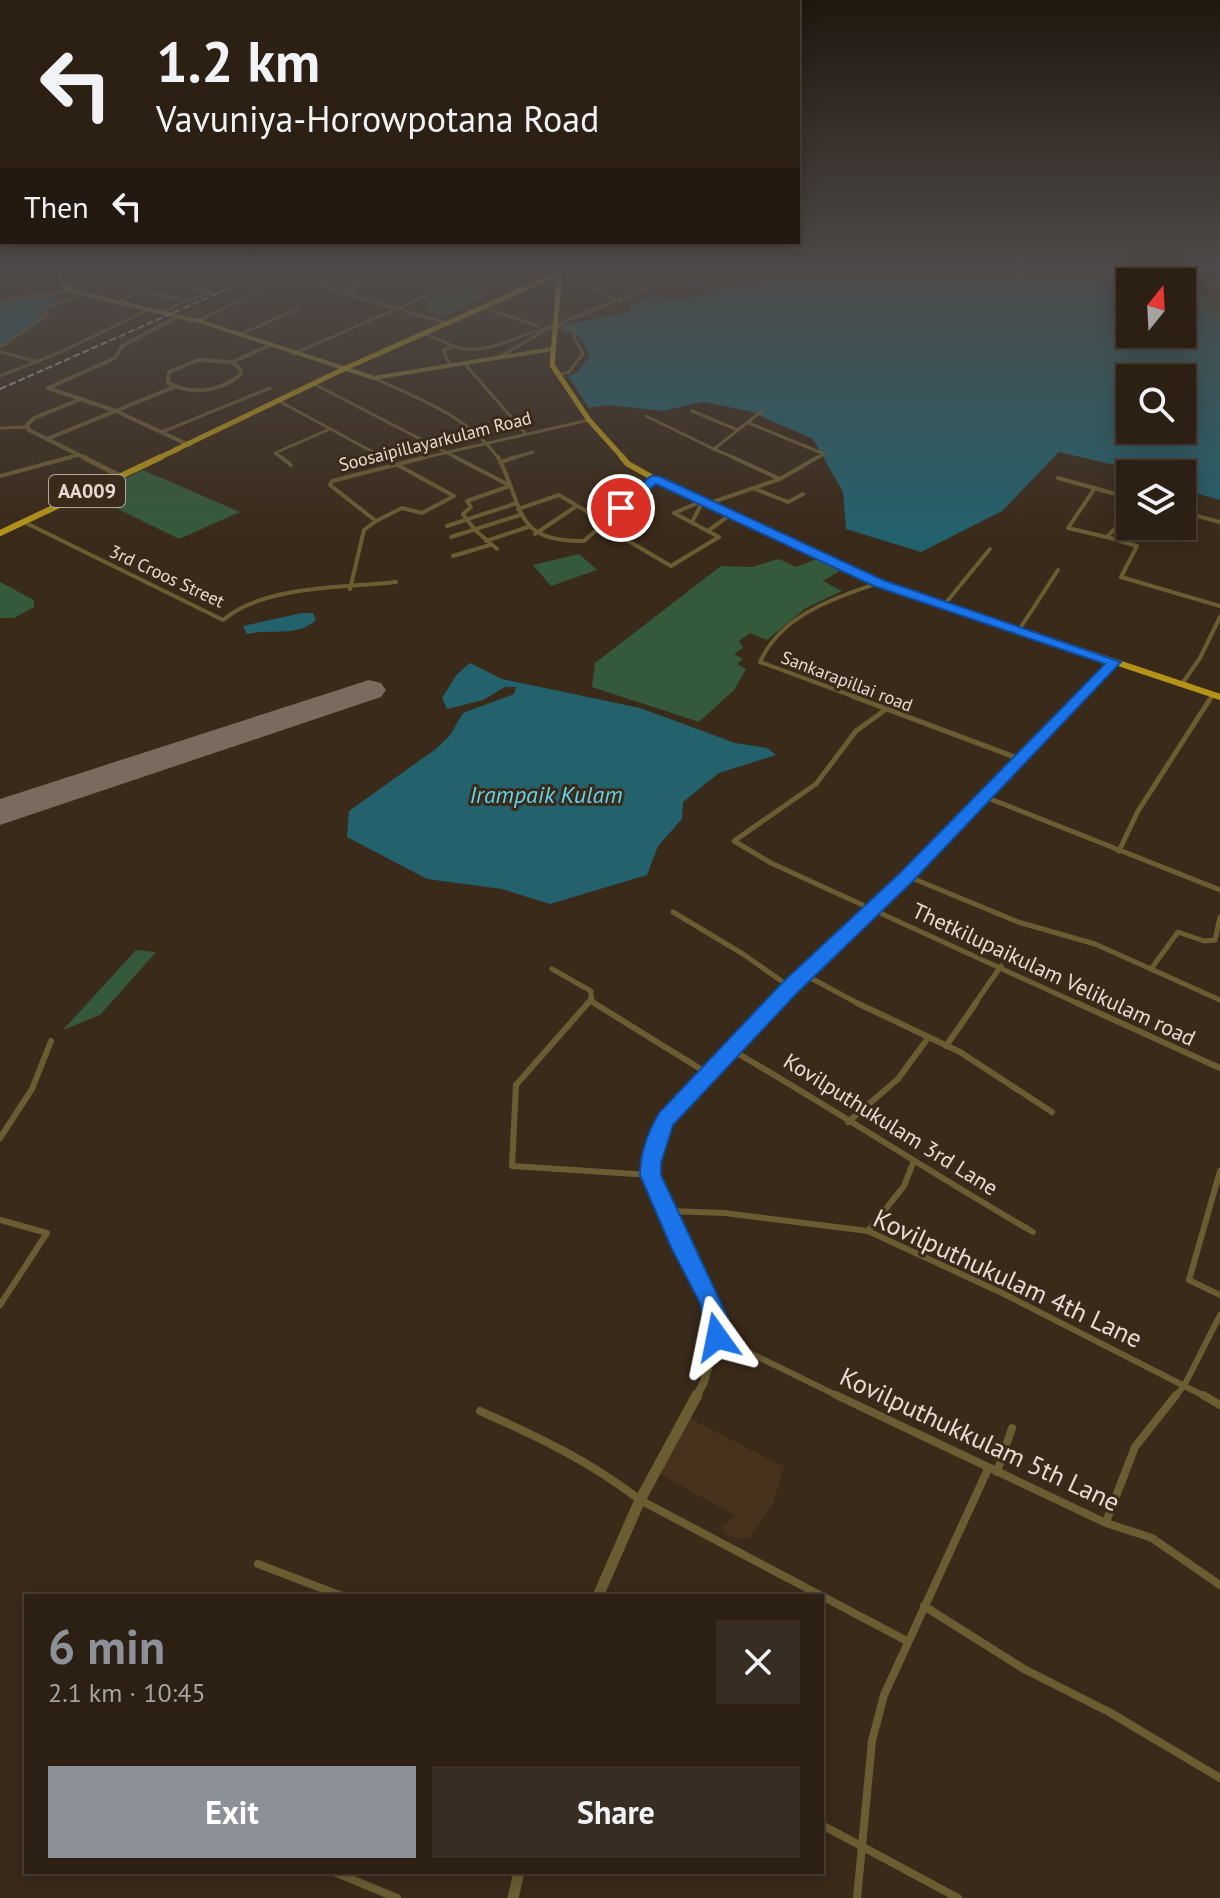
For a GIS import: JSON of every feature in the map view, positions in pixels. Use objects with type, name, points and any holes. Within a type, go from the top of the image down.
[{"type":"highway","name":"AA009","points":[[0,533],[370,360]]},
{"type":"highway","points":[[552,360],[556,375],[619,456],[655,479],[879,583],[1217,696]]},
{"type":"main road","points":[[314,360],[374,378],[484,360]]},
{"type":"street","points":[[30,360],[38,362]]},
{"type":"street","points":[[0,376],[43,360]]},
{"type":"street","points":[[111,360],[48,386],[52,391],[116,411],[187,444]]},
{"type":"street","points":[[174,387],[166,378],[169,372],[186,363],[207,360]]},
{"type":"street","points":[[47,439],[174,387],[206,390],[228,384],[240,375],[238,366],[232,362],[215,360]]},
{"type":"street","points":[[232,362],[238,360]]},
{"type":"street","points":[[447,360],[450,365]]},
{"type":"street","points":[[556,375],[569,372],[579,360]]},
{"type":"street","points":[[464,363],[525,433]]},
{"type":"street","points":[[374,378],[451,416],[486,442],[501,462],[520,515],[535,534],[550,540],[581,541],[655,479]]},
{"type":"street","points":[[316,385],[510,486]]},
{"type":"street","points":[[162,432],[270,388]]},
{"type":"street","points":[[28,427],[34,418],[81,399]]},
{"type":"street","points":[[279,401],[467,501],[471,507],[464,512],[466,519],[497,549]]},
{"type":"street","points":[[692,411],[738,430]]},
{"type":"street","points":[[714,449],[762,411]]},
{"type":"street","points":[[646,416],[780,479]]},
{"type":"street","name":"Soosaipillayarkulam Road","points":[[376,521],[330,484],[334,480],[486,442],[589,420]]},
{"type":"street","points":[[447,526],[557,495],[671,566],[719,537],[674,513],[780,479],[824,454],[749,423]]},
{"type":"street","points":[[0,428],[28,427],[120,476]]},
{"type":"street","points":[[291,465],[275,453],[331,429]]},
{"type":"street","points":[[501,462],[533,452]]},
{"type":"street","points":[[0,476],[79,455]]},
{"type":"street","points":[[1058,478],[1116,494]]},
{"type":"street","points":[[467,501],[510,486]]},
{"type":"street","points":[[752,488],[788,502],[803,494]]},
{"type":"street","points":[[1095,488],[1068,528],[1137,546],[1121,577],[1220,606]]},
{"type":"street","points":[[396,582],[350,589],[364,530],[403,508],[422,513],[454,496]]},
{"type":"street","points":[[692,522],[703,503]]},
{"type":"street","points":[[535,534],[575,507]]},
{"type":"street","points":[[451,537],[520,515]]},
{"type":"street","points":[[709,530],[730,515]]},
{"type":"street","points":[[1196,516],[1220,522]]},
{"type":"street","name":"3rd Croos Street","points":[[23,522],[223,620],[238,607],[264,597],[350,589]]},
{"type":"street","points":[[453,556],[528,527]]},
{"type":"street","points":[[1107,537],[1116,527]]},
{"type":"street","points":[[944,605],[990,549]]},
{"type":"street","points":[[1019,631],[1058,570]]},
{"type":"street","name":"Sankarapillai road","points":[[879,583],[843,595],[796,620],[764,649],[760,662],[1020,759]]},
{"type":"street","points":[[1182,684],[1200,658],[1220,617]]},
{"type":"street","points":[[599,1594],[640,1500],[704,1382],[717,1337],[716,1318],[710,1300],[651,1175],[650,1163],[666,1119],[790,987],[907,876],[1114,662]]},
{"type":"street","points":[[1119,851],[1138,811],[1158,783],[1178,745],[1217,696]]},
{"type":"street","name":"Thetkilupaikulam Velikulam road","points":[[885,710],[856,731],[816,784],[734,841],[771,863],[1220,1068]]},
{"type":"street","points":[[982,796],[1220,890]]},
{"type":"street","points":[[907,876],[1018,922],[1095,944],[1220,1000]]},
{"type":"street","points":[[673,912],[743,954],[790,987]]},
{"type":"street","points":[[1151,969],[1178,932],[1204,941],[1215,940],[1220,917]]},
{"type":"street","points":[[946,1046],[1001,966]]},
{"type":"street","points":[[552,969],[585,985],[591,991],[592,998],[707,1073]]},
{"type":"street","points":[[804,974],[946,1046],[1052,1112]]},
{"type":"street","points":[[592,998],[516,1085],[512,1166],[651,1175]]},
{"type":"street","points":[[848,1122],[898,1079],[928,1038]]},
{"type":"street","points":[[0,1138],[32,1089],[51,1041]]},
{"type":"street","name":"Kovilputhukulam 3rd Lane","points":[[730,1049],[754,1061],[913,1163],[1033,1232]]},
{"type":"street","points":[[868,1231],[904,1186],[913,1163]]},
{"type":"street","points":[[1220,1171],[1189,1280],[1220,1295]]},
{"type":"street","name":"Kovilputhukulam 4th Lane","points":[[666,1211],[725,1213],[868,1231],[1185,1384],[1220,1405]]},
{"type":"street","points":[[0,1220],[47,1233],[0,1305]]},
{"type":"street","points":[[1106,1523],[1135,1447],[1185,1384],[1220,1315]]},
{"type":"street","name":"Kovilputhukkulam 5th Lane","points":[[717,1337],[988,1469],[1106,1523],[1152,1538],[1220,1585]]},
{"type":"street","points":[[480,1411],[565,1449],[607,1473],[640,1500],[818,1594]]},
{"type":"street","points":[[997,1472],[1012,1428]]},
{"type":"street","points":[[857,1898],[872,1741],[884,1695],[988,1469]]},
{"type":"street","points":[[258,1564],[337,1594]]},
{"type":"street","points":[[824,1597],[907,1641]]},
{"type":"street","points":[[924,1606],[1024,1669],[1109,1712],[1220,1778]]},
{"type":"street","points":[[824,1826],[958,1898]]},
{"type":"street","points":[[339,1874],[397,1898]]},
{"type":"street","points":[[513,1898],[519,1874]]},
{"type":"shaded area","points":[[689,1418],[784,1467],[773,1504],[749,1538],[737,1539],[727,1535],[722,1527],[736,1516],[656,1472]]},
{"type":"green space","points":[[143,470],[240,512],[179,539],[90,495]]},
{"type":"green space","points":[[579,554],[597,570],[551,586],[533,565]]},
{"type":"green space","points":[[820,558],[843,569],[823,581],[842,591],[806,608],[767,640],[750,633],[739,641],[743,648],[734,654],[743,659],[737,664],[746,669],[734,690],[699,722],[592,687],[595,663],[721,566],[752,567],[779,559],[796,567]]},
{"type":"green space","points":[[0,582],[34,600],[34,607],[14,618],[0,618]]},
{"type":"green space","points":[[136,950],[156,952],[100,1015],[63,1030]]},
{"type":"water","points":[[587,360],[1220,360],[1220,500],[1196,493],[1196,460],[1116,460],[1116,465],[1059,452],[1002,511],[921,552],[846,529],[843,492],[813,439],[749,411],[703,402],[662,411],[609,405],[589,408],[568,376],[575,374]]},
{"type":"water","points":[[313,613],[316,620],[300,629],[283,632],[247,634],[243,626]]},
{"type":"water","name":"Irampaik Kulam","points":[[470,663],[502,679],[640,708],[735,743],[767,748],[776,755],[719,773],[683,802],[682,819],[658,846],[647,875],[550,904],[502,889],[427,879],[347,837],[349,811],[437,748],[450,735],[463,713],[514,694],[516,687],[505,687],[483,700],[447,709],[442,698],[457,674]]},
{"type":"runway","points":[[0,812],[369,690]]},
{"type":"railway","points":[[0,389],[67,360]]},
{"type":"route","points":[[621,508],[655,479],[879,583],[1114,662],[907,876],[790,987],[666,1119],[650,1163],[651,1175],[678,1240],[710,1300],[716,1318],[717,1337]]}]
